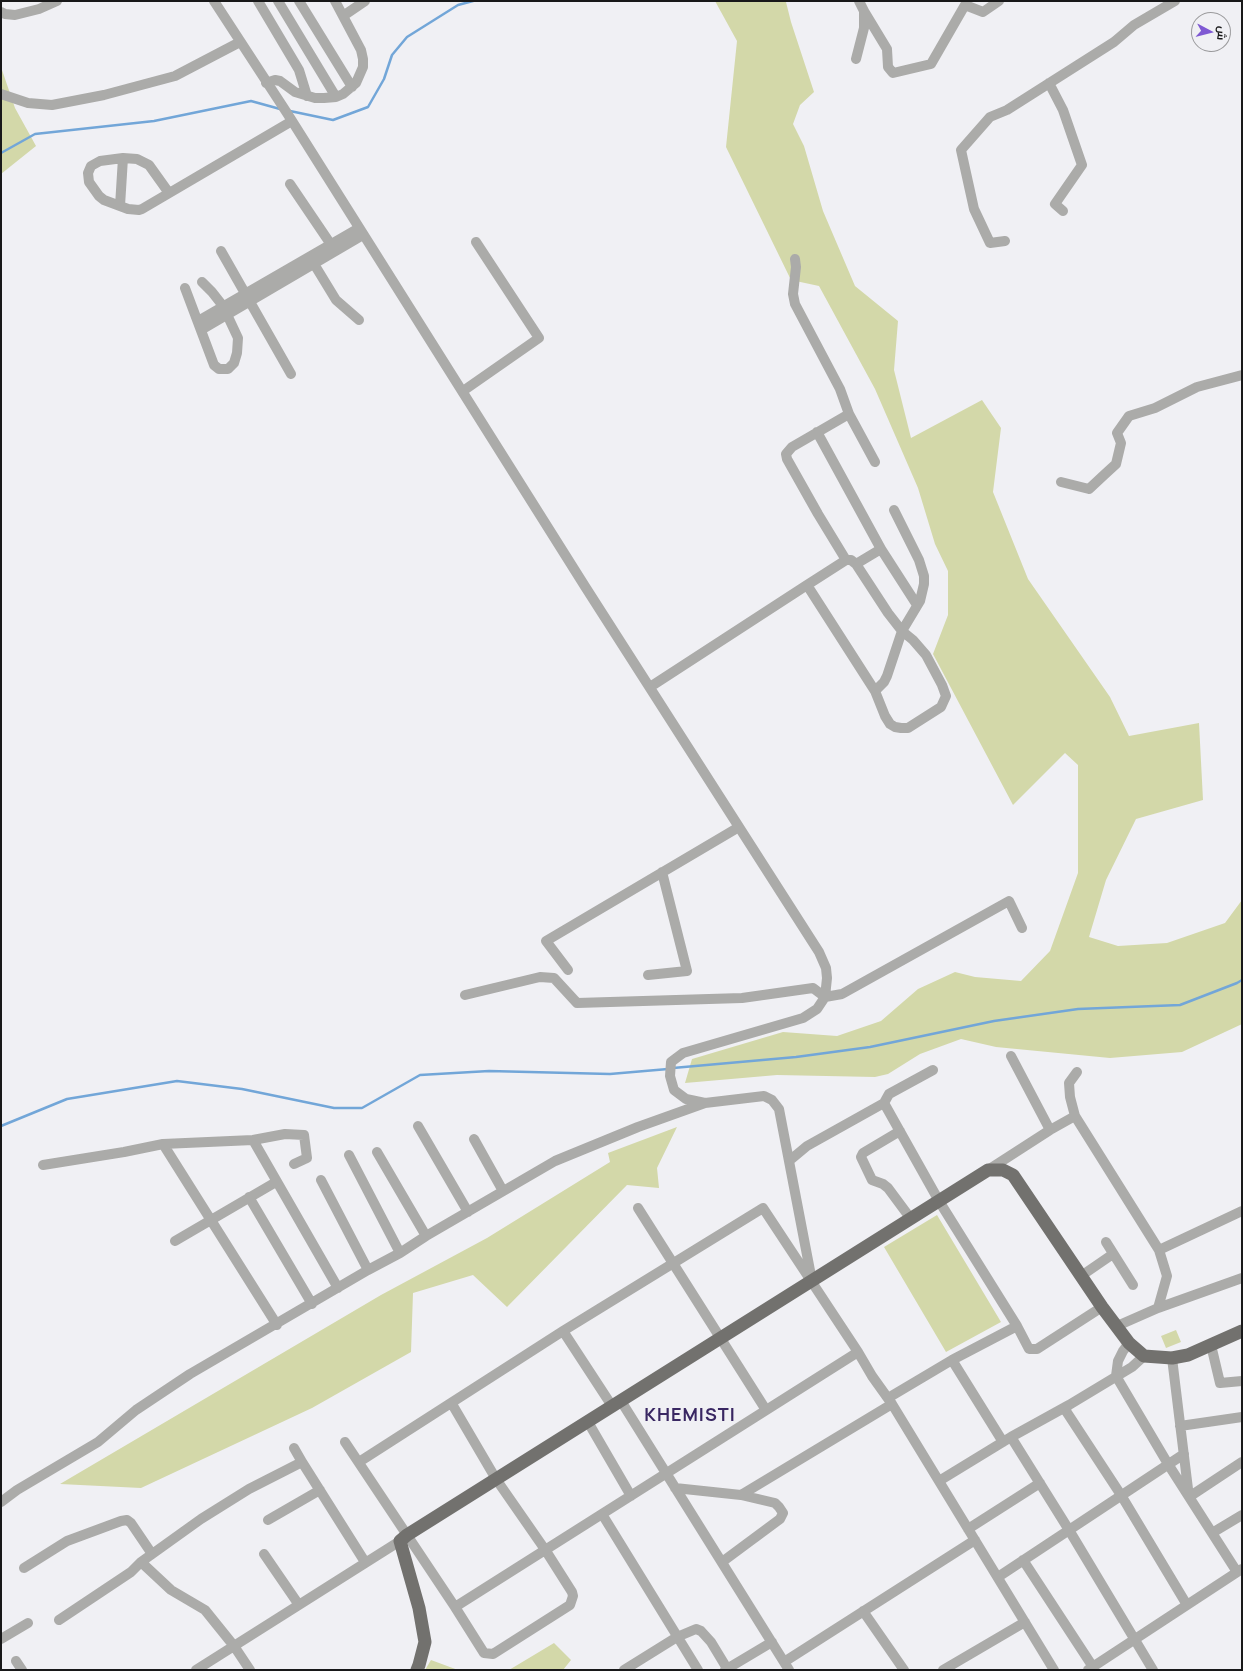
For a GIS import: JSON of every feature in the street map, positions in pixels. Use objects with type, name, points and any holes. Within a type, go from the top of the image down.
[{"type":"main road","points":[[417,1670],[425,1642],[403,1538],[988,1170],[1003,1170],[1013,1175],[1102,1307],[1129,1343],[1144,1356],[1172,1358],[1188,1355],[1242,1331]]},
{"type":"street","points":[[1,12],[15,15],[39,9],[58,1]]},
{"type":"street","points":[[214,1],[463,390],[819,952],[826,968],[827,978],[824,997],[818,1010],[803,1018],[683,1053],[671,1062],[670,1076],[674,1090],[686,1099],[705,1103]]},
{"type":"street","points":[[258,1],[299,70],[307,96]]},
{"type":"street","points":[[278,1],[336,97]]},
{"type":"street","points":[[299,1],[352,87]]},
{"type":"street","points":[[266,83],[275,80],[280,81],[286,83],[295,92],[307,96],[324,98],[336,97],[356,83],[363,67],[361,50],[335,1]]},
{"type":"street","points":[[343,16],[364,1]]},
{"type":"street","points":[[859,1],[887,49],[888,67],[893,73],[931,64],[965,5],[983,12],[999,1]]},
{"type":"street","points":[[1005,241],[990,243],[974,209],[961,150],[990,117],[1007,110],[1114,42],[1134,25],[1175,1]]},
{"type":"street","points":[[856,59],[864,28],[864,11]]},
{"type":"street","points":[[1,94],[28,103],[52,106],[104,95],[175,76],[240,42]]},
{"type":"street","points":[[1049,83],[1063,110],[1082,165],[1055,204],[1063,211]]},
{"type":"street","points":[[169,193],[149,165],[137,159],[109,158],[95,162],[88,172],[89,182],[98,196],[120,206],[139,210],[169,193],[289,117]]},
{"type":"street","points":[[120,206],[123,158]]},
{"type":"street","points":[[290,184],[333,248]]},
{"type":"street","points":[[200,325],[361,231]]},
{"type":"street","points":[[463,390],[529,347],[539,338],[476,242]]},
{"type":"street","points":[[221,251],[291,374]]},
{"type":"street","points":[[795,259],[796,267],[793,294],[795,304],[840,390],[849,414],[875,462]]},
{"type":"street","points":[[312,260],[336,300],[359,320]]},
{"type":"street","points":[[185,288],[214,365],[223,370],[231,368],[237,354],[239,344],[238,338],[225,310],[212,292],[202,282]]},
{"type":"street","points":[[1061,482],[1089,489],[1116,464],[1121,443],[1118,433],[1129,416],[1155,408],[1197,387],[1242,375]]},
{"type":"street","points":[[846,560],[787,459],[786,454],[788,450],[849,414]]},
{"type":"street","points":[[817,432],[881,549],[917,606]]},
{"type":"street","points":[[874,691],[884,682],[887,676],[902,631],[917,606],[924,584],[924,576],[919,560],[894,510]]},
{"type":"street","points":[[856,564],[881,549]]},
{"type":"street","points":[[650,687],[807,585],[846,560],[851,560],[856,564],[888,613],[902,631],[926,654],[946,696],[941,707],[908,728],[895,727],[890,724],[874,691],[807,585]]},
{"type":"street","points":[[568,970],[546,941],[739,827]]},
{"type":"street","points":[[648,975],[686,971],[662,872]]},
{"type":"street","points":[[465,995],[540,977],[554,978],[577,1003],[742,998],[813,988],[824,997],[842,994],[1009,900],[1022,928]]},
{"type":"street","points":[[1011,1056],[1050,1130]]},
{"type":"street","points":[[789,1161],[807,1146],[884,1103],[889,1094],[933,1070]]},
{"type":"street","points":[[1077,1072],[1069,1083],[1070,1097],[1075,1116],[1159,1250],[1167,1276],[1158,1308]]},
{"type":"street","points":[[1,1502],[17,1490],[98,1442],[136,1410],[190,1374],[368,1270],[400,1253],[426,1236],[555,1161],[638,1127],[705,1103],[764,1096],[772,1100],[778,1109],[812,1281]]},
{"type":"street","points":[[884,1103],[939,1201],[1017,1326],[1029,1349],[1037,1349],[1102,1307]]},
{"type":"street","points":[[988,1170],[1050,1130],[1075,1116]]},
{"type":"street","points":[[418,1126],[468,1212]]},
{"type":"street","points":[[900,1131],[863,1153],[861,1157],[872,1180],[883,1184],[888,1188],[910,1219]]},
{"type":"street","points":[[42,1164],[124,1152],[163,1144],[253,1140],[285,1134],[304,1135],[307,1158],[294,1164]]},
{"type":"street","points":[[474,1139],[503,1191]]},
{"type":"street","points":[[253,1140],[338,1288]]},
{"type":"street","points":[[163,1144],[277,1324]]},
{"type":"street","points":[[377,1152],[426,1236]]},
{"type":"street","points":[[349,1155],[400,1253]]},
{"type":"street","points":[[321,1180],[368,1270]]},
{"type":"street","points":[[175,1241],[276,1182]]},
{"type":"street","points":[[249,1198],[312,1304]]},
{"type":"street","points":[[638,1208],[766,1410]]},
{"type":"street","points":[[359,1462],[452,1404],[563,1331],[763,1208],[812,1281],[872,1376],[890,1401],[1054,1670]]},
{"type":"street","points":[[1159,1250],[1242,1211]]},
{"type":"street","points":[[1106,1242],[1133,1285]]},
{"type":"street","points":[[1081,1276],[1113,1254]]},
{"type":"street","points":[[1117,1326],[1158,1308],[1242,1278]]},
{"type":"street","points":[[741,1495],[952,1360],[1017,1326]]},
{"type":"street","points":[[563,1331],[666,1473],[787,1666],[863,1611],[974,1540]]},
{"type":"street","points":[[1023,1560],[1090,1668],[1240,1571],[1212,1533],[1168,1464],[1116,1376],[1118,1361],[1129,1343]]},
{"type":"street","points":[[1211,1345],[1220,1383],[1242,1381]]},
{"type":"street","points":[[455,1607],[546,1551],[666,1473],[858,1352]]},
{"type":"street","points":[[1144,1356],[1132,1367],[1064,1408],[1121,1495],[1187,1605]]},
{"type":"street","points":[[1172,1358],[1189,1496]]},
{"type":"street","points":[[952,1360],[1007,1440],[1040,1483],[1153,1670]]},
{"type":"street","points":[[345,1442],[359,1462],[403,1538],[455,1607],[484,1653],[497,1653],[570,1605],[572,1600],[572,1592],[546,1551],[496,1479],[452,1404]]},
{"type":"street","points":[[939,1481],[1069,1405]]},
{"type":"street","points":[[1180,1426],[1242,1417]]},
{"type":"street","points":[[588,1422],[631,1496]]},
{"type":"street","points":[[294,1448],[365,1562]]},
{"type":"street","points":[[998,1577],[1184,1454]]},
{"type":"street","points":[[59,1620],[131,1572],[141,1562],[226,1502],[302,1462]]},
{"type":"street","points":[[1189,1496],[1242,1462]]},
{"type":"street","points":[[968,1529],[1040,1483]]},
{"type":"street","points":[[675,1488],[741,1495],[775,1503],[780,1507],[783,1513],[780,1519],[722,1562]]},
{"type":"street","points":[[268,1520],[320,1490]]},
{"type":"street","points":[[602,1514],[638,1570],[698,1670]]},
{"type":"street","points":[[1212,1533],[1242,1515]]},
{"type":"street","points":[[24,1568],[67,1541],[127,1520],[131,1523],[152,1554]]},
{"type":"street","points":[[196,1670],[403,1538]]},
{"type":"street","points":[[264,1554],[299,1605]]},
{"type":"street","points":[[141,1562],[171,1590],[205,1610],[234,1646],[250,1670]]},
{"type":"street","points":[[863,1611],[904,1670]]},
{"type":"street","points":[[943,1670],[1025,1622]]},
{"type":"street","points":[[1,1639],[28,1623]]},
{"type":"street","points":[[624,1670],[677,1637],[696,1629],[702,1631],[727,1670],[772,1642]]},
{"type":"street","points":[[16,1661],[22,1670]]},
{"type":"green space","points":[[715,1],[786,2],[814,92],[800,105],[793,124],[804,146],[823,211],[855,286],[898,321],[894,370],[911,438],[982,400],[1001,428],[993,492],[1028,579],[1110,697],[1129,736],[1199,723],[1203,800],[1136,819],[1106,880],[1089,937],[1118,946],[1167,943],[1225,923],[1242,900],[1242,1024],[1182,1052],[1110,1058],[996,1047],[961,1039],[920,1054],[888,1074],[875,1077],[777,1075],[685,1083],[692,1059],[783,1032],[837,1036],[881,1021],[918,989],[955,972],[975,977],[1021,981],[1050,951],[1078,873],[1078,765],[1065,753],[1013,805],[933,654],[948,615],[948,571],[935,544],[918,488],[875,389],[819,286],[791,280],[726,147],[737,41]]},
{"type":"green space","points":[[2,70],[15,108],[36,146],[1,174],[1,71]]},
{"type":"green space","points":[[677,1127],[657,1168],[659,1188],[627,1185],[507,1307],[473,1275],[413,1293],[411,1352],[312,1408],[141,1488],[60,1484],[381,1295],[487,1238],[610,1162],[608,1153]]},
{"type":"green space","points":[[937,1215],[1001,1322],[946,1352],[884,1247]]},
{"type":"green space","points":[[1176,1330],[1181,1342],[1166,1348],[1161,1336]]},
{"type":"green space","points":[[554,1643],[571,1660],[563,1670],[509,1670]]},
{"type":"green space","points":[[431,1660],[458,1670],[425,1670]]},
{"type":"waterway","points":[[290,111],[333,120],[368,107],[384,79],[392,55],[407,37],[458,5],[473,1]]},
{"type":"waterway","points":[[1,153],[35,134],[154,121],[251,101],[280,109]]},
{"type":"waterway","points":[[673,1068],[796,1057],[870,1047],[994,1021],[1078,1009],[1180,1005],[1242,980]]},
{"type":"waterway","points":[[1,1126],[67,1099],[177,1081],[242,1089],[334,1108],[362,1108],[420,1075],[489,1071],[610,1074],[668,1069]]},
{"type":"district","name":"KHEMISTI","points":[[690,1416]]}]
